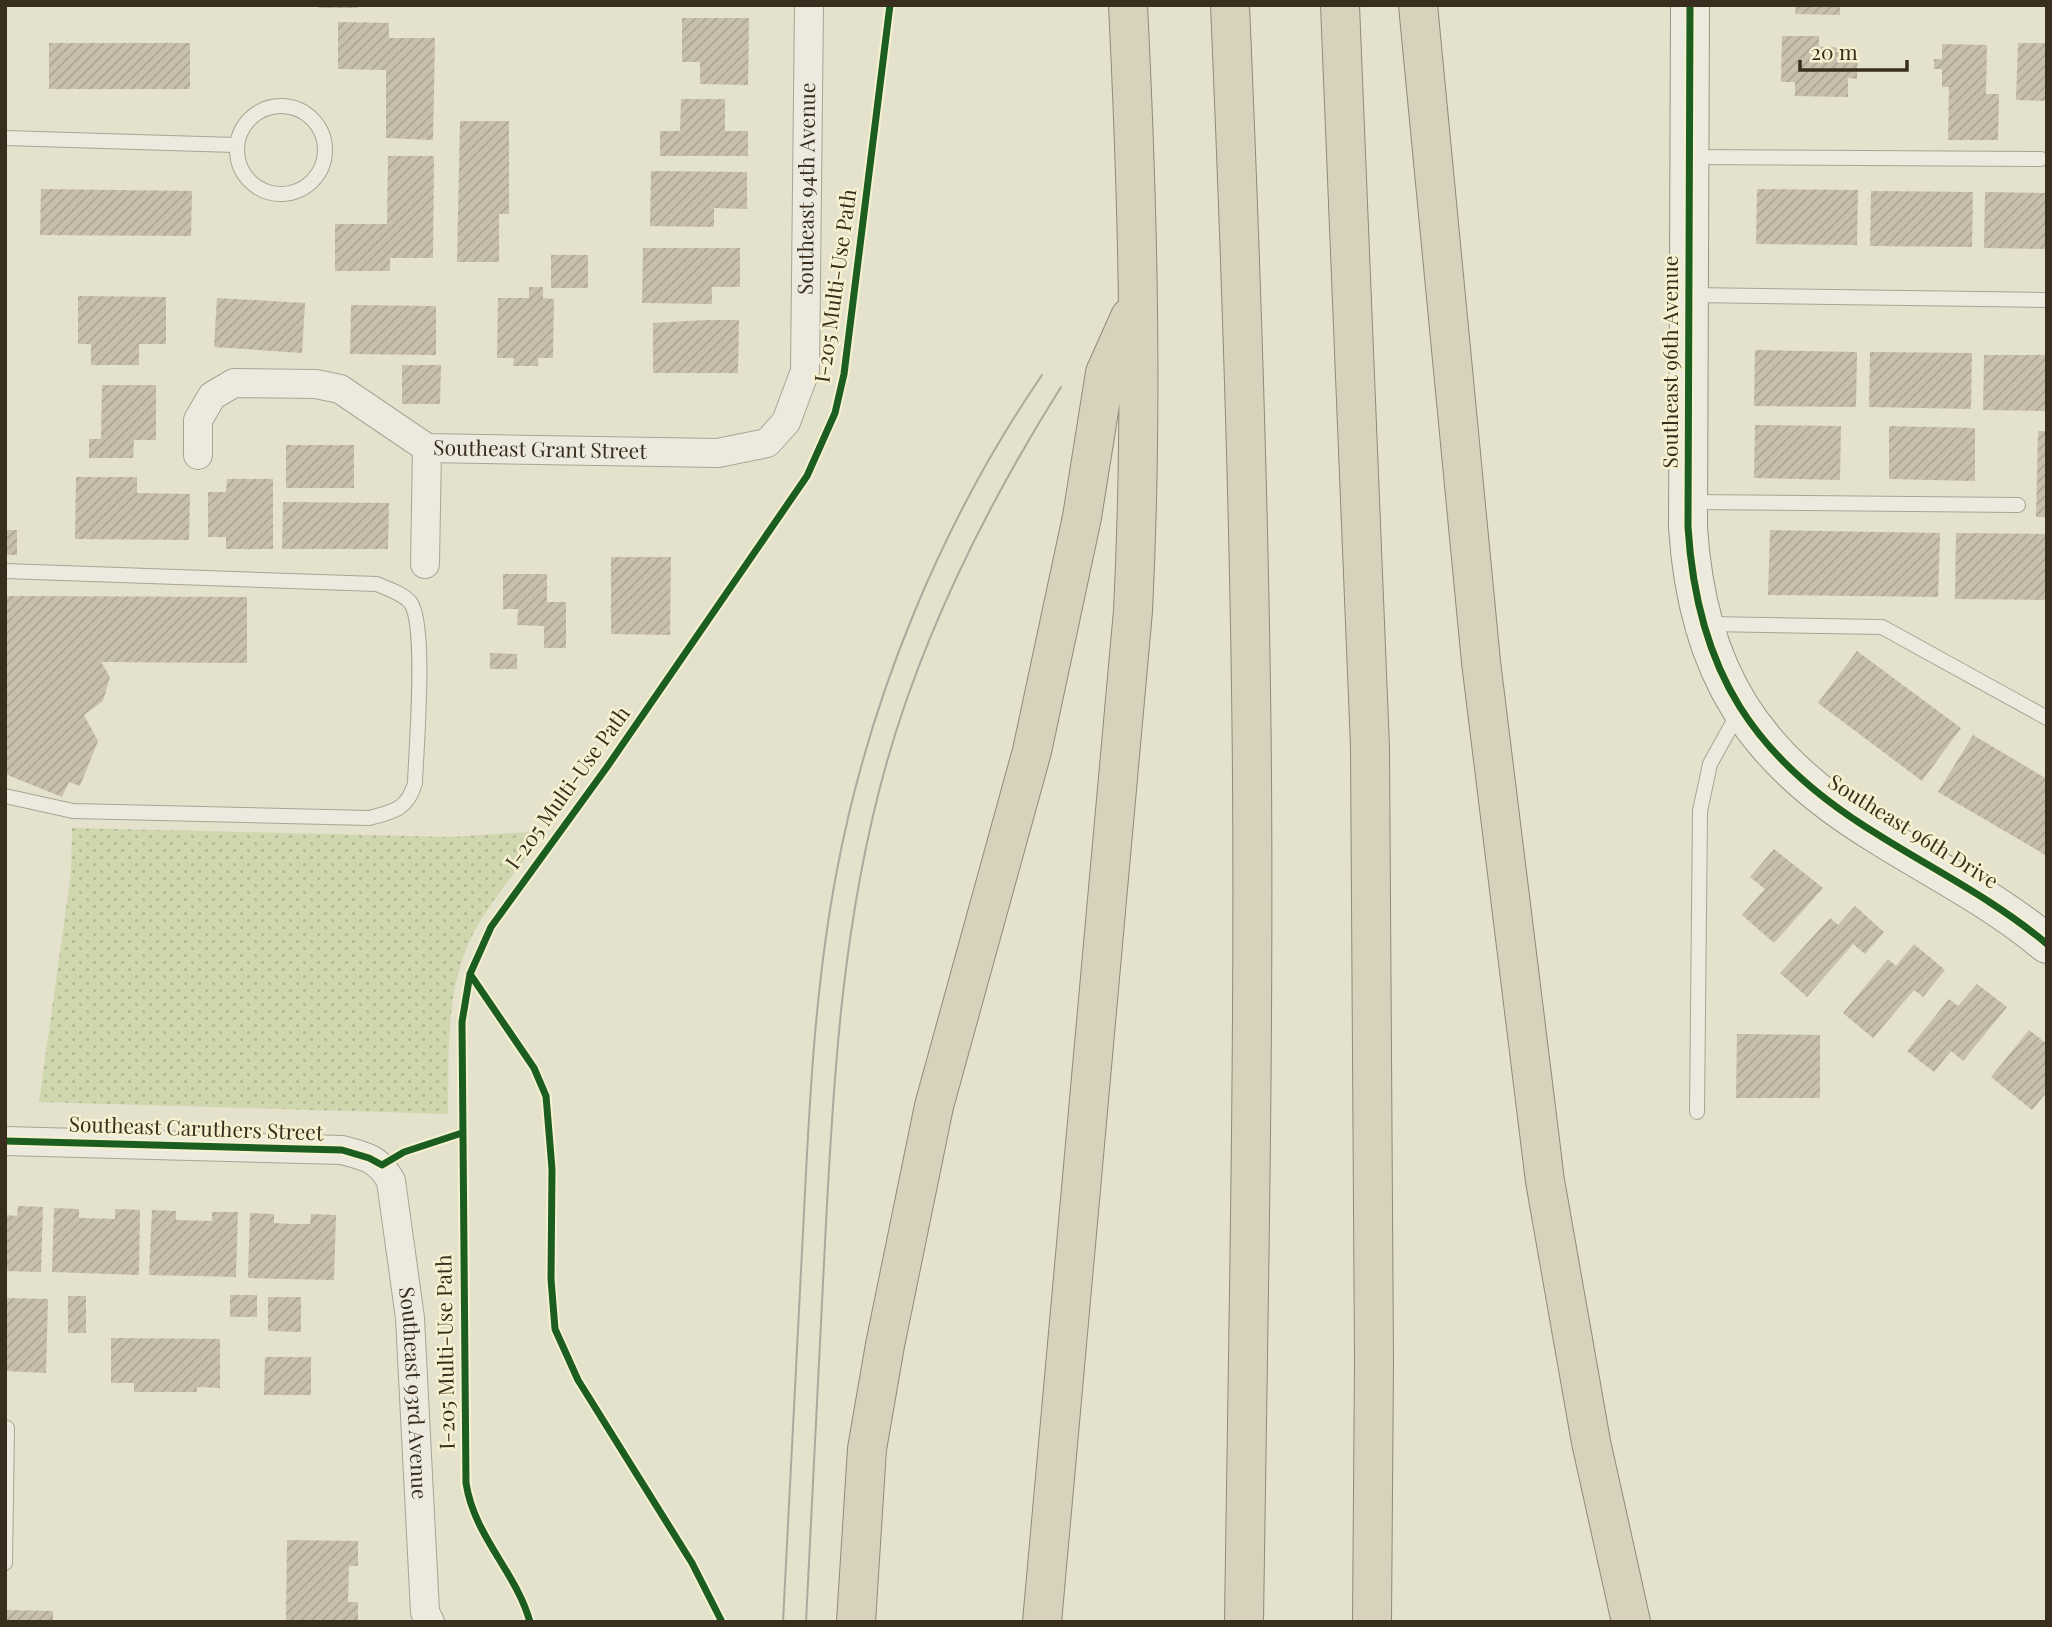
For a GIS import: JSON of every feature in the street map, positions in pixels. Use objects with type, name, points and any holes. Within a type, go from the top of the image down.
[{"type":"highway","points":[[1042,1622],[1133,611],[1139,484],[1135,144],[1128,5]]},
{"type":"highway","points":[[1230,5],[1248,513],[1252,778],[1244,1622]]},
{"type":"highway","points":[[1340,5],[1370,747],[1373,1622]]},
{"type":"highway","points":[[1418,5],[1481,662],[1545,1181],[1591,1441],[1631,1622]]},
{"type":"highway","points":[[856,1622],[867,1449],[934,1106],[1032,751],[1082,517],[1105,373],[1136,305]]},
{"type":"street","name":"Southeast 94th Avenue","points":[[767,443],[786,422],[805,371],[809,5]]},
{"type":"street","name":"Southeast 96th Avenue","points":[[1690,5],[1691,574],[1702,624],[1721,673],[1740,709]]},
{"type":"street","name":"Southeast Grant Street","points":[[198,455],[198,421],[212,396],[234,383],[316,384],[340,389],[427,448],[718,453],[767,443]]},
{"type":"street","points":[[425,564],[427,448]]},
{"type":"street","name":"Southeast 96th Drive","points":[[1740,709],[1772,751],[1834,805],[2018,920],[2047,944]]},
{"type":"street","name":"Southeast Caruthers Street","points":[[5,1141],[342,1150],[383,1165]]},
{"type":"street","name":"Southeast 93rd Avenue","points":[[383,1165],[391,1181],[410,1318],[425,1612],[430,1622]]},
{"type":"lane","points":[[283,104],[310,115],[324,137],[322,167],[307,186],[277,194],[253,185],[238,166],[235,145],[250,115],[283,104]]},
{"type":"lane","points":[[5,138],[235,145]]},
{"type":"lane","points":[[1689,157],[2041,159]]},
{"type":"lane","points":[[1689,295],[2047,300]]},
{"type":"lane","points":[[1689,502],[2018,505]]},
{"type":"lane","points":[[5,571],[377,584],[410,603],[417,616],[419,647],[415,783],[412,797],[399,811],[369,818],[73,811],[5,796]]},
{"type":"lane","points":[[1702,624],[1882,627],[2047,718]]},
{"type":"lane","points":[[1697,1112],[1700,811],[1710,764],[1740,709]]},
{"type":"lane","points":[[5,1563],[7,1428]]},
{"type":"green space","points":[[72,828],[451,837],[530,832],[542,834],[485,914],[462,961],[452,1004],[448,1114],[39,1102],[71,873]]},
{"type":"building","points":[[319,5],[358,5],[358,8],[319,8]]},
{"type":"building","points":[[1796,5],[1840,5],[1840,15],[1795,14]]},
{"type":"building","points":[[682,18],[749,18],[748,85],[700,84],[700,62],[682,62]]},
{"type":"building","points":[[338,22],[389,23],[389,38],[435,38],[433,140],[386,138],[386,70],[338,69]]},
{"type":"building","points":[[1782,36],[1819,36],[1819,47],[1858,48],[1857,79],[1848,78],[1848,97],[1795,96],[1795,82],[1781,82]]},
{"type":"building","points":[[49,43],[190,43],[190,89],[49,89]]},
{"type":"building","points":[[2018,43],[2047,43],[2047,101],[2016,100]]},
{"type":"building","points":[[1942,44],[1987,45],[1986,94],[1999,94],[1998,140],[1948,140],[1949,87],[1942,87],[1942,69],[1934,69],[1934,59],[1942,59]]},
{"type":"building","points":[[681,99],[725,99],[725,131],[748,131],[748,156],[660,156],[660,131],[680,131]]},
{"type":"building","points":[[460,121],[509,121],[509,214],[499,214],[499,262],[457,262]]},
{"type":"building","points":[[388,156],[434,156],[433,258],[390,258],[390,271],[335,271],[335,224],[387,224]]},
{"type":"building","points":[[651,171],[747,172],[747,209],[714,208],[714,227],[650,226]]},
{"type":"building","points":[[41,189],[192,191],[191,236],[40,235]]},
{"type":"building","points":[[1757,189],[1858,190],[1857,245],[1756,244]]},
{"type":"building","points":[[1871,191],[1973,192],[1972,247],[1870,246]]},
{"type":"building","points":[[1985,192],[2047,193],[2047,249],[1984,248]]},
{"type":"building","points":[[643,248],[740,248],[740,287],[712,287],[712,304],[642,303]]},
{"type":"building","points":[[551,255],[588,255],[588,288],[551,288]]},
{"type":"building","points":[[529,287],[543,287],[543,298],[554,299],[553,358],[538,358],[538,366],[513,366],[514,358],[497,358],[498,298],[529,298]]},
{"type":"building","points":[[78,296],[166,297],[166,344],[139,344],[139,365],[91,365],[91,344],[78,344]]},
{"type":"building","points":[[217,298],[305,303],[302,353],[214,347]]},
{"type":"building","points":[[351,305],[436,306],[436,355],[350,354]]},
{"type":"building","points":[[739,320],[738,373],[653,373],[653,323]]},
{"type":"building","points":[[1755,350],[1857,352],[1856,407],[1754,406]]},
{"type":"building","points":[[1870,352],[1972,353],[1971,409],[1869,407]]},
{"type":"building","points":[[1984,355],[2047,355],[2047,411],[1983,410]]},
{"type":"building","points":[[402,365],[441,365],[440,404],[402,404]]},
{"type":"building","points":[[102,385],[156,385],[156,440],[134,440],[133,458],[89,458],[89,439],[101,439]]},
{"type":"building","points":[[1755,425],[1841,426],[1840,480],[1754,478]]},
{"type":"building","points":[[1889,426],[1975,428],[1975,481],[1889,479]]},
{"type":"building","points":[[2038,431],[2047,431],[2047,517],[2036,517]]},
{"type":"building","points":[[286,445],[354,445],[354,488],[286,488]]},
{"type":"building","points":[[76,477],[137,477],[137,493],[190,494],[189,540],[75,539]]},
{"type":"building","points":[[227,479],[273,479],[273,549],[226,549],[226,537],[208,537],[208,492],[226,492]]},
{"type":"building","points":[[283,502],[389,503],[388,549],[282,549]]},
{"type":"building","points":[[5,530],[17,530],[17,555],[5,555]]},
{"type":"building","points":[[1770,530],[1940,533],[1938,597],[1768,595]]},
{"type":"building","points":[[1956,533],[2047,534],[2047,600],[1955,599]]},
{"type":"building","points":[[611,557],[671,557],[670,635],[611,634]]},
{"type":"building","points":[[503,574],[547,574],[547,602],[566,602],[566,648],[544,648],[544,626],[517,625],[518,609],[503,609]]},
{"type":"building","points":[[5,596],[247,597],[247,663],[101,662],[110,677],[103,701],[84,715],[98,741],[80,786],[69,782],[62,797],[5,774]]},
{"type":"building","points":[[1857,651],[1961,728],[1922,781],[1818,703]]},
{"type":"building","points":[[490,653],[517,654],[517,669],[490,669]]},
{"type":"building","points":[[1973,735],[2047,779],[2047,856],[1938,792]]},
{"type":"building","points":[[1774,849],[1823,888],[1774,943],[1742,915],[1765,889],[1750,877]]},
{"type":"building","points":[[1855,906],[1884,932],[1865,954],[1853,944],[1807,997],[1780,973],[1830,918],[1838,925]]},
{"type":"building","points":[[1914,944],[1945,970],[1923,997],[1914,990],[1873,1038],[1843,1013],[1888,959],[1896,966]]},
{"type":"building","points":[[1977,984],[2007,1007],[1963,1061],[1951,1051],[1934,1072],[1907,1051],[1949,999],[1958,1006]]},
{"type":"building","points":[[2029,1030],[2047,1044],[2047,1092],[2032,1110],[1991,1077]]},
{"type":"building","points":[[1737,1034],[1820,1035],[1820,1098],[1736,1098]]},
{"type":"building","points":[[18,1206],[43,1207],[41,1272],[5,1271],[5,1215],[17,1216]]},
{"type":"building","points":[[54,1208],[79,1209],[79,1218],[115,1219],[115,1209],[140,1210],[139,1275],[52,1272]]},
{"type":"building","points":[[152,1210],[176,1211],[176,1220],[212,1221],[212,1212],[238,1212],[236,1277],[149,1275]]},
{"type":"building","points":[[250,1213],[274,1214],[274,1223],[292,1224],[310,1224],[311,1214],[336,1215],[334,1280],[248,1278]]},
{"type":"building","points":[[230,1295],[257,1295],[257,1317],[230,1317]]},
{"type":"building","points":[[68,1296],[86,1296],[86,1333],[68,1333]]},
{"type":"building","points":[[268,1297],[301,1297],[301,1332],[268,1331]]},
{"type":"building","points":[[5,1298],[48,1299],[46,1373],[5,1371]]},
{"type":"building","points":[[111,1338],[220,1339],[220,1388],[197,1387],[197,1392],[134,1392],[134,1383],[111,1383]]},
{"type":"building","points":[[265,1357],[311,1357],[311,1395],[264,1395]]},
{"type":"building","points":[[287,1540],[358,1541],[358,1566],[349,1566],[348,1602],[358,1602],[358,1622],[286,1622]]},
{"type":"building","points":[[5,1610],[53,1611],[53,1622],[5,1622]]},
{"type":"tram line","points":[[783,1622],[810,1096],[823,960],[837,870],[869,740],[914,612],[972,489],[1042,375]]},
{"type":"tram line","points":[[806,1622],[836,1062],[849,943],[871,824],[901,715],[939,617],[983,523],[1061,387]]},
{"type":"cycle path","name":"I-205 Multi-Use Path","points":[[530,1622],[524,1604],[477,1520],[466,1483],[462,1022],[470,974],[491,927],[607,767],[807,476],[835,413],[844,374],[890,5]]},
{"type":"cycle path","points":[[1690,5],[1688,527],[1694,579],[1704,626],[1719,668],[1740,707],[1766,742],[1797,775],[1834,805],[1985,899],[2047,944]]},
{"type":"cycle path","points":[[470,974],[534,1068],[546,1096],[552,1169],[551,1279],[555,1329],[578,1380],[692,1563],[722,1622]]},
{"type":"cycle path","points":[[5,1141],[342,1150],[382,1165],[404,1152],[462,1133]]}]
